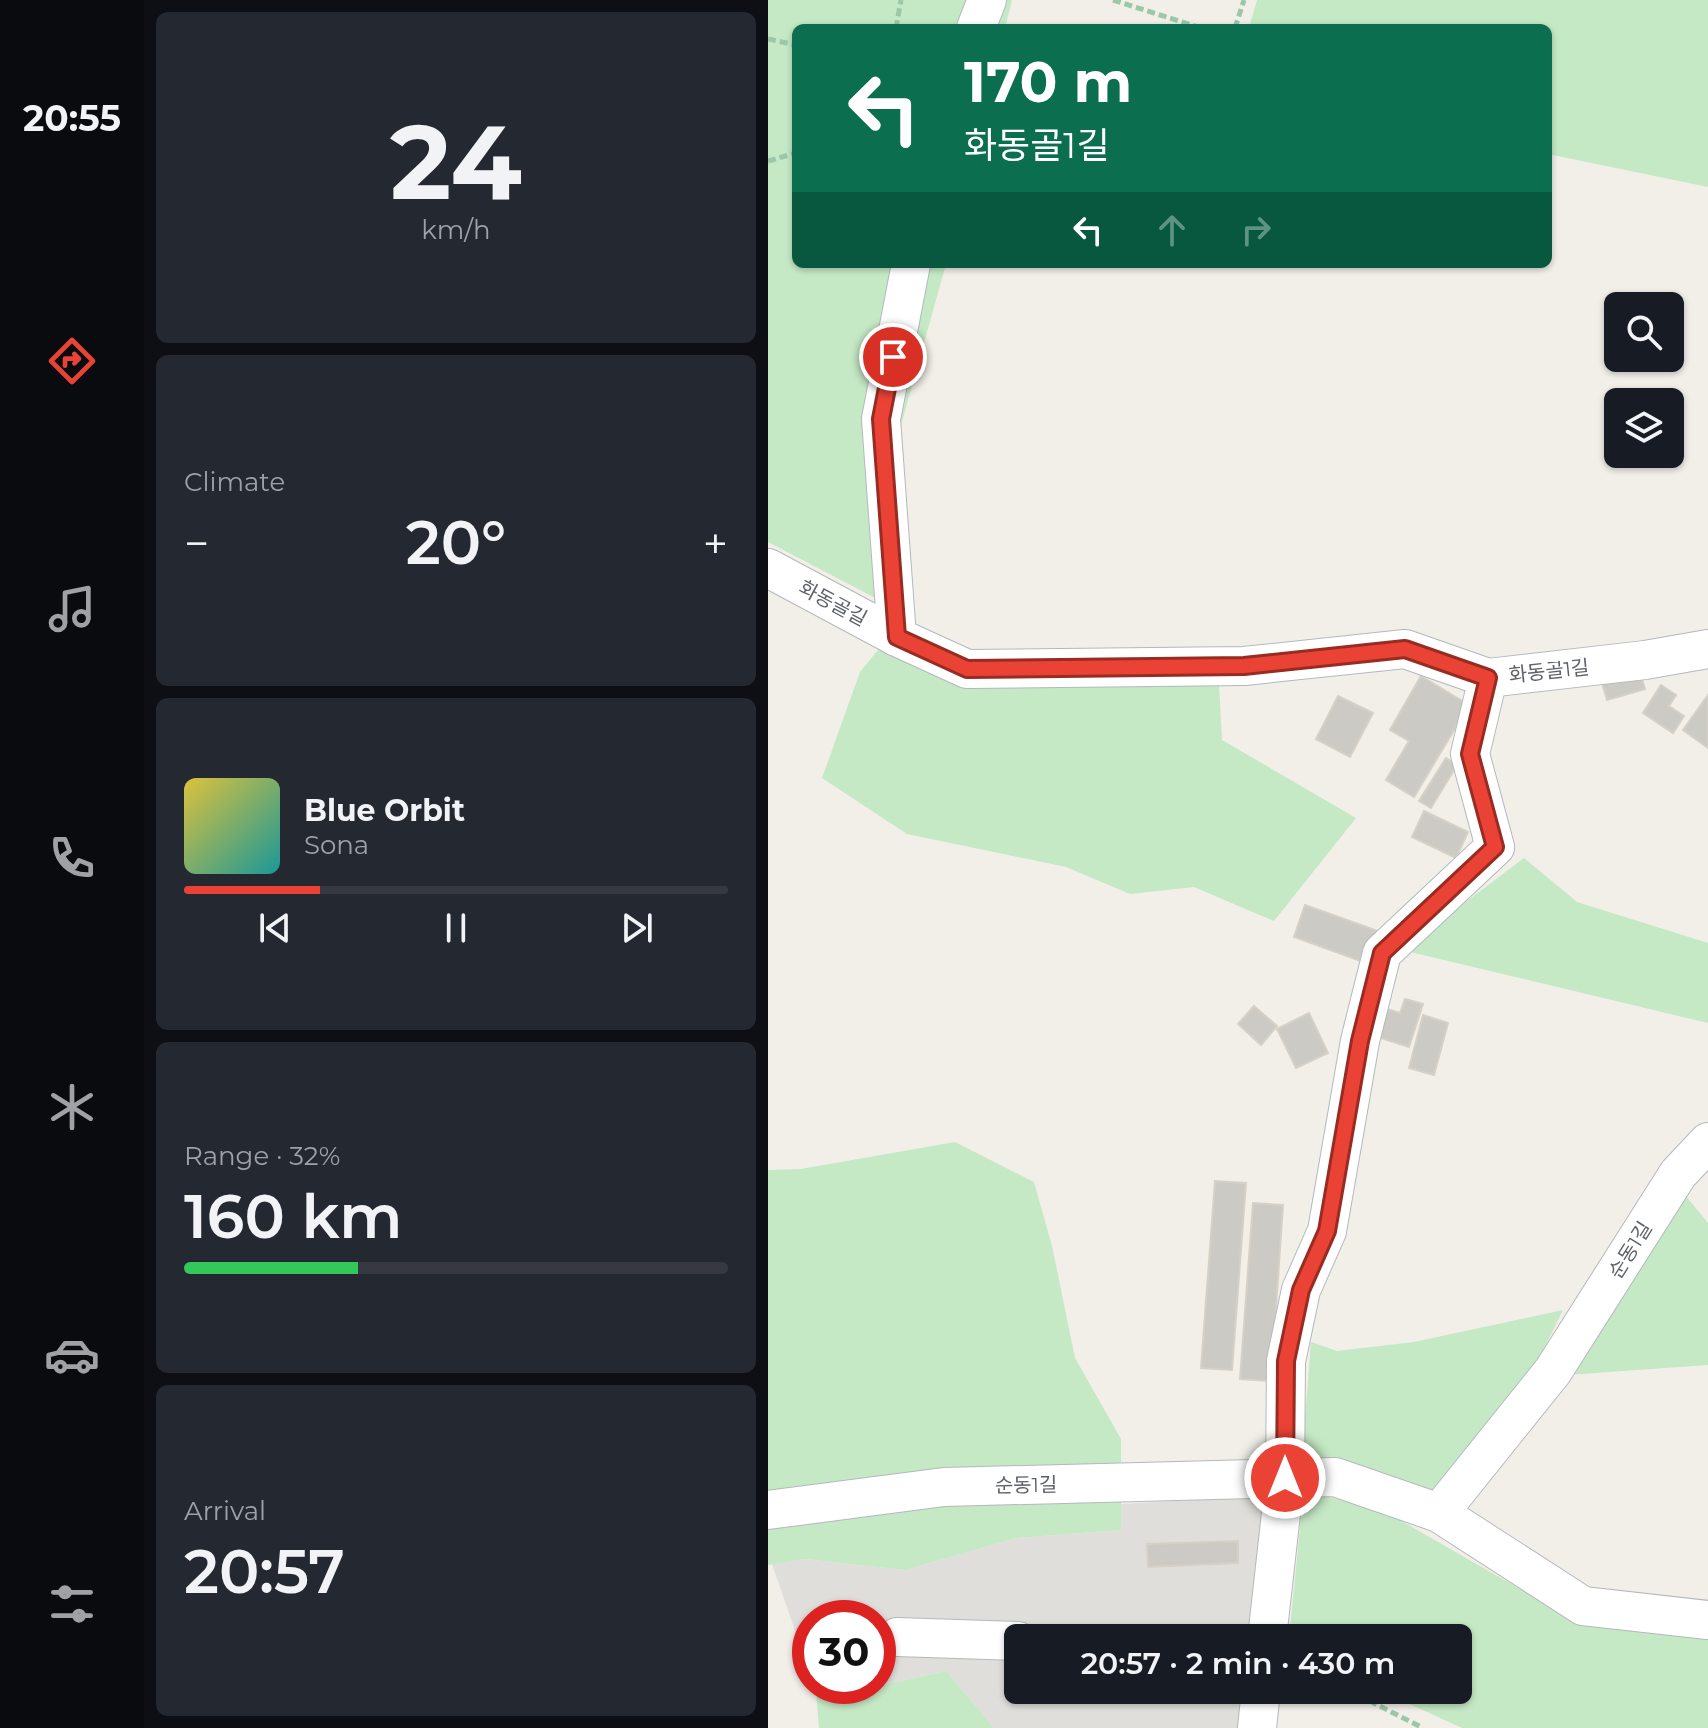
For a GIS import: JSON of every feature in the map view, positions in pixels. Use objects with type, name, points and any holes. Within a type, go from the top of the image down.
[{"type":"street","points":[[978,24],[987,0]]},
{"type":"street","name":"화동골길","points":[[897,637],[881,419],[910,268]]},
{"type":"street","name":"화동골길","points":[[768,568],[897,637],[967,669],[1244,666],[1405,649],[1488,678]]},
{"type":"street","name":"화동골1길","points":[[1285,1478],[1286,1361],[1301,1290],[1327,1231],[1360,1041],[1382,953],[1495,847],[1470,754],[1488,678],[1645,660],[1708,649]]},
{"type":"street","name":"순동1길","points":[[1439,1513],[1553,1371],[1678,1174],[1708,1142]]},
{"type":"street","name":"순동1길","points":[[768,1510],[944,1487],[1335,1477],[1439,1513],[1583,1606],[1708,1620]]},
{"type":"street","points":[[1269,1624],[1285,1478]]},
{"type":"street","points":[[897,1637],[1004,1641]]},
{"type":"street","points":[[1257,1728],[1260,1704]]},
{"type":"path","points":[[897,24],[902,0]]},
{"type":"path","points":[[1113,0],[1188,24]]},
{"type":"path","points":[[1236,24],[1244,0]]},
{"type":"path","points":[[768,39],[792,44]]},
{"type":"path","points":[[768,161],[792,154]]},
{"type":"path","points":[[1376,1704],[1423,1728]]},
{"type":"shaded area","points":[[1262,1496],[1265,1528],[1255,1624],[1004,1624],[1004,1704],[1246,1704],[1243,1728],[994,1728],[946,1671],[896,1682],[896,1600],[792,1600],[792,1622],[772,1564],[805,1559],[905,1570],[1016,1538],[1120,1530],[1121,1504]]},
{"type":"green space","points":[[768,0],[1012,0],[1006,24],[792,24],[792,268],[945,268],[898,436],[912,617],[768,542]]},
{"type":"green space","points":[[1257,0],[1708,0],[1708,187],[1552,155],[1552,24],[1250,24]]},
{"type":"green space","points":[[878,650],[984,687],[1219,685],[1222,740],[1356,818],[1274,921],[1194,887],[1130,894],[1066,867],[907,834],[822,778],[860,672]]},
{"type":"green space","points":[[1524,858],[1577,902],[1708,943],[1708,1023],[1402,950]]},
{"type":"green space","points":[[955,1142],[1034,1182],[1052,1246],[1075,1358],[1121,1439],[1121,1530],[1016,1538],[905,1570],[805,1559],[768,1565],[768,1170],[801,1169]]},
{"type":"green space","points":[[1685,1195],[1708,1223],[1708,1365],[1567,1375]]},
{"type":"green space","points":[[1563,1310],[1535,1366],[1433,1494],[1302,1458],[1311,1342],[1337,1351],[1414,1342]]},
{"type":"green space","points":[[1321,1495],[1386,1512],[1584,1626],[1708,1638],[1708,1728],[1462,1728],[1410,1704],[1472,1704],[1472,1624],[1290,1624],[1301,1518]]},
{"type":"green space","points":[[946,1671],[994,1728],[819,1728],[817,1704],[896,1704],[896,1682]]},
{"type":"building","points":[[1640,672],[1645,689],[1607,700],[1602,683]]},
{"type":"building","points":[[1421,676],[1469,705],[1414,797],[1386,780],[1409,741],[1390,730]]},
{"type":"building","points":[[1661,685],[1676,695],[1669,706],[1684,716],[1673,733],[1643,713]]},
{"type":"building","points":[[1708,695],[1708,748],[1683,730]]},
{"type":"building","points":[[1338,696],[1373,713],[1350,757],[1316,739]]},
{"type":"building","points":[[1446,758],[1457,765],[1431,808],[1419,801]]},
{"type":"building","points":[[1424,811],[1468,832],[1456,858],[1412,837]]},
{"type":"building","points":[[1305,905],[1378,931],[1366,963],[1294,937]]},
{"type":"building","points":[[1405,999],[1423,1004],[1409,1047],[1375,1036],[1384,1008],[1400,1013]]},
{"type":"building","points":[[1254,1006],[1277,1026],[1261,1045],[1238,1024]]},
{"type":"building","points":[[1309,1013],[1328,1053],[1296,1068],[1277,1029]]},
{"type":"building","points":[[1423,1015],[1448,1023],[1434,1075],[1409,1068]]},
{"type":"building","points":[[1215,1181],[1246,1183],[1232,1370],[1201,1368]]},
{"type":"building","points":[[1253,1203],[1283,1205],[1271,1381],[1240,1379]]},
{"type":"building","points":[[1238,1541],[1238,1563],[1148,1567],[1147,1544]]},
{"type":"route","points":[[893,357],[881,419],[897,637],[967,669],[1244,666],[1405,649],[1488,678],[1470,754],[1495,847],[1382,953],[1360,1041],[1327,1231],[1301,1290],[1286,1361],[1285,1478]]}]
